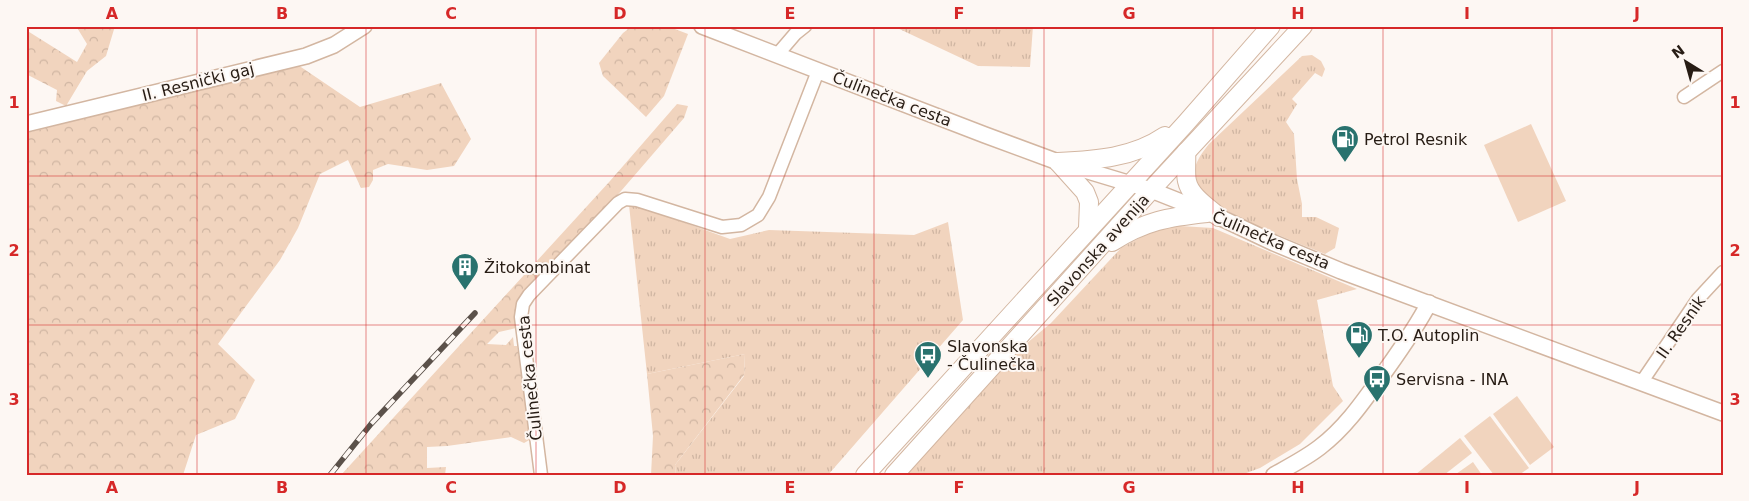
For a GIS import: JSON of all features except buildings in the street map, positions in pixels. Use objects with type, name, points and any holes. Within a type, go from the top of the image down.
[{"type":"main road","name":"Slavonska avenija","points":[[865,475],[1088,228],[1186,123],[1271,26]]},
{"type":"main road","name":"Slavonska avenija","points":[[894,475],[1151,190],[1303,26]]},
{"type":"main road","points":[[1058,162],[1115,157],[1134,152],[1151,146],[1186,123]]},
{"type":"main road","points":[[1186,152],[1186,179],[1190,189],[1213,215]]},
{"type":"main road","points":[[1058,162],[1085,192],[1089,202],[1088,228]]},
{"type":"main road","points":[[1096,252],[1126,233],[1152,222],[1172,217],[1213,215]]},
{"type":"street","name":"II. Resnički gaj","points":[[26,124],[306,56],[334,45],[364,26]]},
{"type":"street","name":"Čulinečka cesta","points":[[702,26],[1058,162],[1151,190],[1341,271],[1723,413]]},
{"type":"street","points":[[777,55],[795,34],[805,26]]},
{"type":"street","name":"Čulinečka cesta","points":[[540,475],[520,317],[523,304],[529,295],[618,203],[625,199],[636,200],[722,227],[741,226],[758,215],[769,197],[818,71]]},
{"type":"street","points":[[1684,97],[1723,71]]},
{"type":"street","name":"II. Resnik","points":[[1641,383],[1698,299],[1723,272]]},
{"type":"street","points":[[1274,475],[1295,464],[1321,446],[1342,427],[1364,402],[1402,349],[1429,304]]},
{"type":"green space","points":[[76,26],[115,26],[106,56],[87,71],[66,106],[56,101],[57,90],[26,74],[26,30],[77,62],[87,44]]},
{"type":"green space","points":[[632,26],[667,26],[688,34],[664,96],[646,117],[603,76],[599,63],[623,33]]},
{"type":"green space","points":[[893,26],[1033,26],[1030,67],[978,66]]},
{"type":"green space","points":[[1312,55],[1321,61],[1325,69],[1322,77],[1315,73],[1292,99],[1297,104],[1286,122],[1294,134],[1302,217],[1316,217],[1339,228],[1335,248],[1325,254],[1236,216],[1219,206],[1197,186],[1194,174],[1199,158],[1209,144],[1302,56]]},
{"type":"green space","points":[[298,65],[360,107],[441,83],[471,139],[454,166],[427,170],[388,164],[373,170],[373,180],[369,187],[361,188],[348,160],[320,174],[298,228],[280,260],[218,344],[255,380],[235,419],[196,435],[183,475],[26,475],[26,133]]},
{"type":"green space","points":[[677,104],[688,106],[684,118],[615,198],[521,300],[515,312],[516,328],[499,332],[487,344],[506,345],[513,337],[514,346],[517,346],[533,438],[524,443],[511,437],[427,447],[427,468],[446,467],[445,475],[341,475],[610,181]]},
{"type":"green space","points":[[1531,124],[1566,201],[1518,222],[1484,145]]},
{"type":"green space","points":[[629,205],[636,205],[730,239],[769,230],[914,235],[948,222],[963,320],[828,475],[676,475],[675,465],[744,376],[745,354],[647,374]]},
{"type":"green space","points":[[1164,225],[1213,228],[1357,289],[1317,300],[1333,386],[1343,401],[1300,444],[1260,468],[1241,475],[906,475],[1021,348],[1051,323],[1121,248]]},
{"type":"green space","points":[[745,354],[744,375],[675,465],[676,475],[651,475],[653,436],[647,374]]},
{"type":"green space","points":[[1517,396],[1554,447],[1530,465],[1493,414]]},
{"type":"green space","points":[[1490,416],[1529,468],[1519,475],[1494,475],[1464,436]]},
{"type":"green space","points":[[1460,438],[1472,453],[1444,475],[1415,475]]},
{"type":"green space","points":[[1473,462],[1482,475],[1456,475],[1456,474]]},
{"type":"railway","points":[[330,475],[371,424],[475,313]]},
{"type":"place","name":"Petrol Resnik","points":[[1345,163]]},
{"type":"place","name":"Žitokombinat","points":[[465,291]]},
{"type":"place","name":"T.O. Autoplin","points":[[1359,359]]},
{"type":"place","name":"Slavonska - Čulinečka","points":[[928,379]]},
{"type":"place","name":"Servisna - INA","points":[[1377,403]]}]
